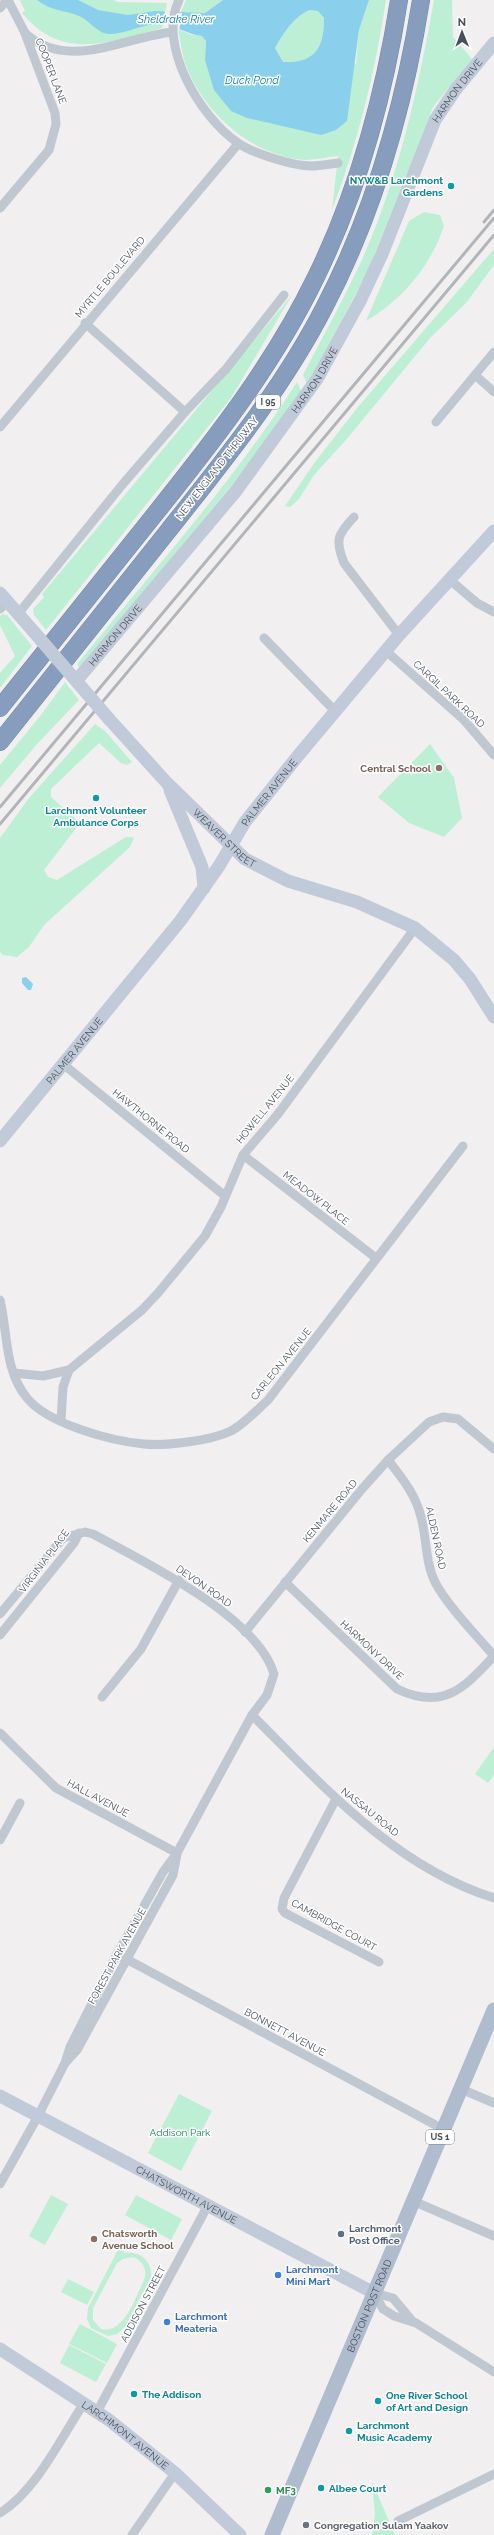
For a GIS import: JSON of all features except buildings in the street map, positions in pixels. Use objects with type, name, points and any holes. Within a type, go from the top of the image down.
[{"type":"highway","name":"NEW ENGLAND THRUWAY","points":[[0,708],[215,438],[261,375],[285,336],[322,266],[356,180],[385,78],[399,0]]},
{"type":"highway","name":"NEW ENGLAND THRUWAY","points":[[0,742],[250,427],[308,337],[350,254],[381,174],[404,91],[420,0]]},
{"type":"main road","name":"BOSTON POST ROAD","points":[[272,2535],[494,2010]]},
{"type":"street","points":[[0,8],[8,0]]},
{"type":"street","name":"COOPER LANE","points":[[0,208],[49,150],[56,124],[55,113],[24,31],[8,0]]},
{"type":"street","points":[[179,0],[173,11],[172,30],[175,50],[196,97],[215,122],[238,144],[292,163],[310,166],[338,163]]},
{"type":"street","points":[[24,31],[36,43],[72,51],[94,51],[172,30]]},
{"type":"street","name":"HARMON DRIVE","points":[[79,677],[236,491],[317,380],[361,299],[379,261],[435,120],[456,89],[494,43]]},
{"type":"street","name":"MYRTLE BOULEVARD","points":[[0,427],[85,323],[238,144]]},
{"type":"street","points":[[18,614],[122,485],[184,412],[226,369],[284,295]]},
{"type":"street","points":[[85,323],[184,412]]},
{"type":"street","points":[[436,422],[494,352]]},
{"type":"street","points":[[475,375],[494,392]]},
{"type":"street","points":[[354,517],[341,531],[338,539],[338,549],[344,563],[399,635]]},
{"type":"street","name":"PALMER AVENUE","points":[[0,1141],[204,888],[245,822],[399,635],[494,530]]},
{"type":"street","points":[[450,580],[477,603],[494,612]]},
{"type":"street","name":"WEAVER STREET","points":[[3,601],[18,614],[79,677],[109,719],[167,783],[245,859],[288,881],[357,902],[415,928],[454,960],[470,979],[494,1017]]},
{"type":"street","points":[[264,638],[335,711]]},
{"type":"street","name":"CARGIL PARK ROAD","points":[[386,651],[464,720],[494,754]]},
{"type":"street","points":[[167,783],[202,867],[204,888]]},
{"type":"street","name":"HOWELL AVENUE","points":[[14,1373],[43,1376],[69,1370],[102,1345],[158,1293],[205,1236],[225,1196],[243,1154],[278,1114],[415,928]]},
{"type":"street","name":"HAWTHORNE ROAD","points":[[63,1064],[225,1196]]},
{"type":"street","name":"CARLEON AVENUE","points":[[0,1300],[6,1350],[14,1373],[27,1398],[48,1415],[90,1431],[144,1444],[206,1439],[231,1431],[268,1400],[463,1146]]},
{"type":"street","name":"MEADOW PLACE","points":[[243,1154],[376,1258]]},
{"type":"street","points":[[60,1420],[63,1387],[69,1370]]},
{"type":"street","name":"KENMARE ROAD","points":[[245,1632],[285,1582],[388,1460],[429,1422],[443,1417],[458,1419],[494,1449]]},
{"type":"street","name":"ALDEN ROAD","points":[[388,1460],[409,1487],[416,1501],[435,1582],[494,1656]]},
{"type":"street","name":"DEVON ROAD","points":[[79,1533],[93,1534],[178,1580],[234,1620],[267,1659],[274,1674]]},
{"type":"street","name":"VIRGINIA PLACE","points":[[0,1614],[63,1538],[79,1533]]},
{"type":"street","name":"VIRGINIA PLACE","points":[[0,1635],[74,1543],[79,1533]]},
{"type":"street","points":[[102,1697],[141,1649],[178,1580]]},
{"type":"street","name":"HARMONY DRIVE","points":[[285,1582],[397,1689],[411,1696],[430,1697],[456,1692],[465,1686],[494,1656]]},
{"type":"street","name":"FOREST PARK AVENUE","points":[[0,2184],[38,2116],[65,2063],[70,2047],[117,1954],[162,1872],[177,1853],[252,1715],[267,1695],[274,1674]]},
{"type":"street","name":"NASSAU ROAD","points":[[252,1715],[336,1799],[389,1843],[457,1885],[494,1898]]},
{"type":"street","name":"HALL AVENUE","points":[[0,1733],[56,1788],[177,1853]]},
{"type":"street","name":"CAMBRIDGE COURT","points":[[336,1799],[284,1898],[282,1909],[285,1913],[379,1962]]},
{"type":"street","points":[[0,1840],[20,1803]]},
{"type":"street","name":"FOREST PARK AVENUE","points":[[65,2063],[77,2050],[173,1875],[177,1853]]},
{"type":"street","name":"BONNETT AVENUE","points":[[117,1954],[443,2129]]},
{"type":"street","points":[[461,2089],[494,2104]]},
{"type":"street","name":"CHATSWORTH AVENUE","points":[[0,2096],[207,2207],[374,2293]]},
{"type":"street","points":[[413,2201],[494,2236]]},
{"type":"street","name":"ADDISON STREET","points":[[97,2412],[207,2207]]},
{"type":"street","points":[[374,2293],[392,2298],[413,2322]]},
{"type":"street","points":[[374,2293],[383,2309],[394,2316],[413,2322],[494,2372]]},
{"type":"street","name":"LARCHMONT AVENUE","points":[[0,2349],[97,2412],[175,2473],[240,2535]]},
{"type":"street","points":[[0,2513],[12,2506],[28,2487],[84,2403]]},
{"type":"street","points":[[132,2535],[175,2473]]},
{"type":"street","points":[[398,2521],[494,2474]]},
{"type":"green space","points":[[20,0],[113,0],[118,2],[167,3],[162,28],[124,38],[88,44],[70,43],[53,38],[37,28],[22,13],[25,11]]},
{"type":"green space","points":[[186,0],[223,0],[205,13],[180,14]]},
{"type":"green space","points":[[369,0],[386,0],[382,27],[358,133],[332,210],[338,156],[313,160],[286,157],[267,151],[250,142],[234,130],[219,117],[206,102],[195,85],[185,63],[178,29],[192,35],[202,36],[206,41],[205,60],[356,64],[359,30]]},
{"type":"green space","points":[[434,0],[452,0],[453,37],[472,59],[433,107],[368,271],[307,384],[303,375],[360,264],[373,233],[396,168],[414,101]]},
{"type":"green space","points":[[309,10],[318,11],[324,18],[324,29],[320,46],[310,57],[294,62],[283,62],[275,48],[289,26],[298,17]]},
{"type":"green space","points":[[424,212],[440,215],[444,226],[431,255],[414,281],[392,303],[366,321],[409,221]]},
{"type":"green space","points":[[494,249],[494,265],[466,303],[430,338],[345,441],[314,475],[299,499],[290,507],[285,506],[315,462],[358,407]]},
{"type":"green space","points":[[292,295],[231,398],[46,630],[34,615],[33,609],[44,597],[42,594]]},
{"type":"green space","points":[[297,382],[302,393],[276,432],[80,668],[77,664],[219,491],[272,419]]},
{"type":"green space","points":[[3,614],[7,615],[32,646],[0,688],[0,673],[15,656],[0,625],[0,616]]},
{"type":"green space","points":[[65,682],[79,700],[37,744],[0,788],[0,765],[41,715]]},
{"type":"green space","points":[[95,724],[105,731],[132,762],[127,765],[121,763],[99,743],[51,789],[51,797],[80,823],[44,870],[48,877],[57,880],[126,837],[134,837],[130,847],[44,925],[29,947],[17,957],[3,955],[0,952],[0,838],[29,798]]},
{"type":"green space","points":[[430,744],[454,778],[462,818],[444,837],[409,823],[378,797]]},
{"type":"green space","points":[[494,1747],[494,1775],[488,1783],[475,1774]]},
{"type":"green space","name":"Addison Park","points":[[179,2094],[212,2111],[181,2171],[148,2153]]},
{"type":"green space","points":[[51,2195],[68,2204],[45,2245],[29,2236]]},
{"type":"green space","points":[[136,2195],[182,2219],[171,2240],[125,2215]]},
{"type":"green space","points":[[120,2246],[125,2249],[123,2253],[134,2253],[147,2261],[151,2271],[151,2277],[125,2327],[117,2334],[108,2336],[91,2328],[87,2319],[88,2308]],"holes":[[[133,2257],[144,2266],[145,2276],[133,2304],[123,2320],[116,2326],[109,2329],[101,2329],[93,2320],[93,2308],[117,2263],[123,2259]]]},
{"type":"green space","points":[[68,2279],[94,2292],[87,2305],[61,2292]]},
{"type":"green space","points":[[80,2324],[117,2344],[107,2363],[69,2344]]},
{"type":"green space","points":[[69,2345],[106,2364],[96,2382],[60,2363]]},
{"type":"green space","points":[[372,2482],[395,2535],[372,2535],[375,2515]]},
{"type":"water","name":"Duck Pond","points":[[37,0],[78,0],[98,10],[128,15],[155,11],[205,13],[223,0],[369,0],[359,30],[347,121],[336,130],[321,135],[247,118],[231,111],[214,90],[205,60],[206,41],[202,36],[165,24],[152,24],[124,32],[110,34],[105,33],[101,32],[79,16],[42,4]],"holes":[[[309,10],[318,11],[324,18],[324,29],[316,52],[303,60],[283,62],[275,48],[286,31],[293,21]]]},
{"type":"water","points":[[26,977],[33,984],[31,990],[28,990],[22,983],[22,978]]},
{"type":"pier","points":[[165,11],[182,13],[179,31],[163,25]]},
{"type":"railway","points":[[484,222],[494,210]]},
{"type":"railway","points":[[0,807],[494,218]]},
{"type":"railway","points":[[0,824],[494,235]]},
{"type":"place","name":"NYW&B Larchmont Gardens","points":[[451,186]]},
{"type":"place","name":"Central School","points":[[439,768]]},
{"type":"place","name":"Larchmont Volunteer Ambulance Corps","points":[[96,798]]},
{"type":"place","name":"Larchmont Post Office","points":[[341,2234]]},
{"type":"place","name":"Chatsworth Avenue School","points":[[94,2239]]},
{"type":"place","name":"Larchmont Mini Mart","points":[[278,2275]]},
{"type":"place","name":"Larchmont Meateria","points":[[167,2322]]},
{"type":"place","name":"The Addison","points":[[134,2394]]},
{"type":"place","name":"One River School of Art and Design","points":[[378,2401]]},
{"type":"place","name":"Larchmont Music Academy","points":[[349,2431]]},
{"type":"place","name":"Albee Court","points":[[321,2488]]},
{"type":"place","name":"MF3","points":[[268,2490]]},
{"type":"place","name":"Congregation Sulam Yaakov","points":[[306,2525]]},
{"type":"water label","name":"Sheldrake River","points":[[176,19]]}]
